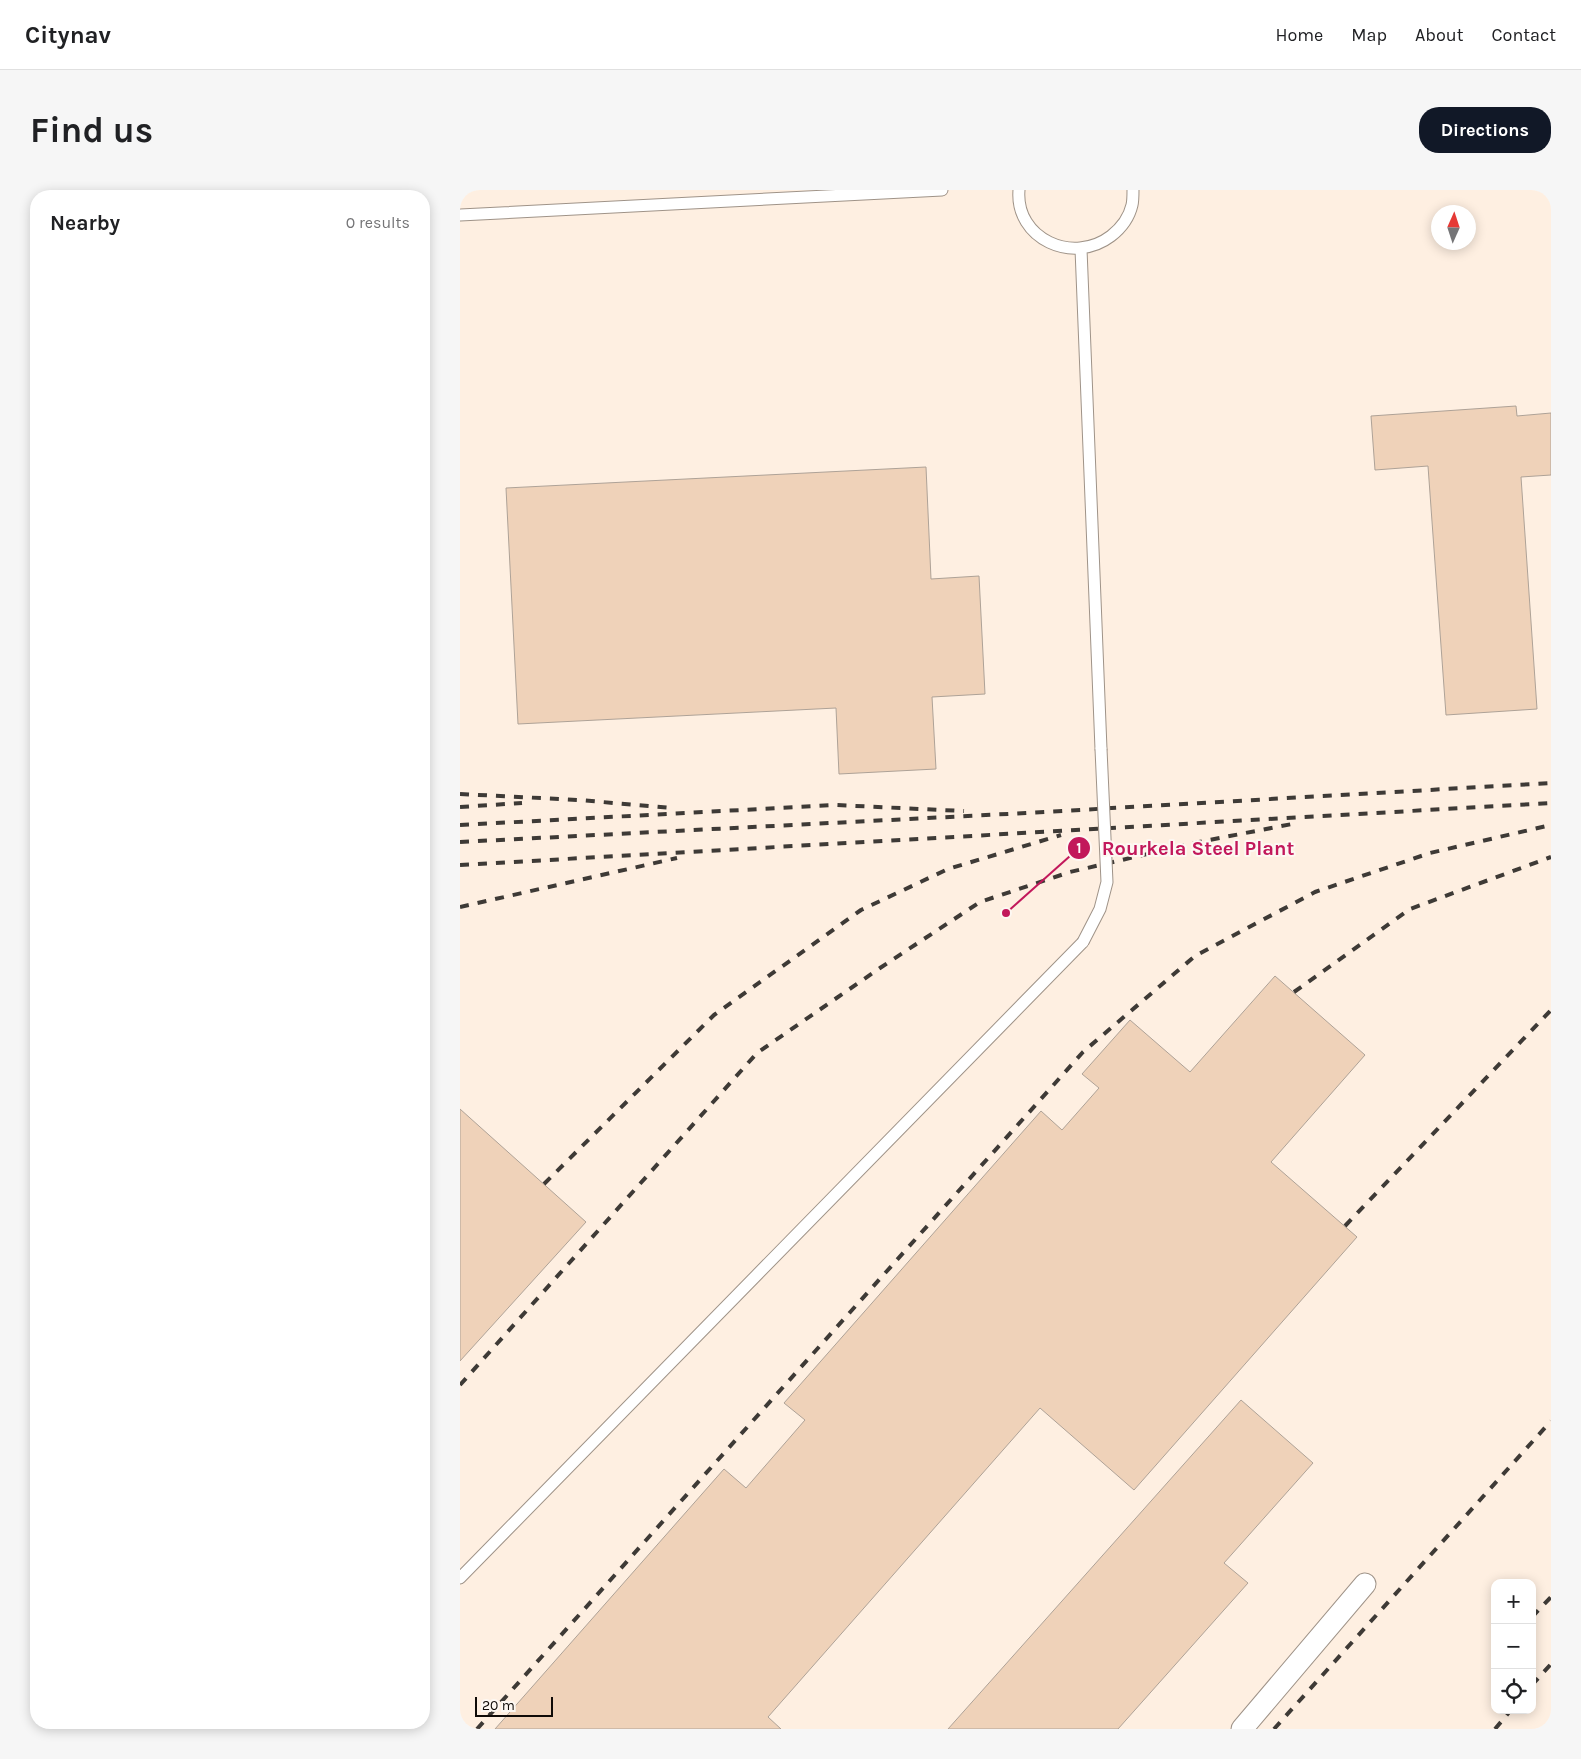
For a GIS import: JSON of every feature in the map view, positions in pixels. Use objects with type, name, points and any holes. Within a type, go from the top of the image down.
[{"type":"street","points":[[1242,1729],[1365,1584]]},
{"type":"lane","points":[[460,215],[942,190]]},
{"type":"lane","points":[[1019,190],[1018,198],[1024,218],[1039,237],[1060,247],[1081,249],[1100,244],[1121,228],[1132,206],[1133,190]]},
{"type":"lane","points":[[460,1578],[1083,942],[1100,909],[1107,882],[1081,249]]},
{"type":"shaded area","points":[[460,190],[1551,190],[1551,1729],[460,1729]]},
{"type":"building","points":[[1516,406],[1517,416],[1551,413],[1551,475],[1521,477],[1537,709],[1446,715],[1428,466],[1375,470],[1371,416]]},
{"type":"building","points":[[926,467],[931,579],[979,576],[985,694],[932,697],[936,769],[839,774],[836,708],[518,724],[506,488]]},
{"type":"building","points":[[1275,976],[1365,1055],[1271,1162],[1357,1237],[1134,1490],[1040,1408],[768,1717],[781,1729],[495,1729],[724,1469],[746,1488],[805,1420],[784,1403],[1041,1111],[1062,1130],[1099,1088],[1082,1074],[1130,1020],[1190,1072]]},
{"type":"building","points":[[460,1109],[586,1222],[460,1361]]},
{"type":"building","points":[[1241,1400],[1313,1463],[1224,1563],[1248,1583],[1118,1729],[948,1729]]},
{"type":"railway","points":[[460,842],[1026,813],[1551,783]]},
{"type":"railway","points":[[460,794],[579,800],[672,808]]},
{"type":"railway","points":[[460,807],[522,803]]},
{"type":"railway","points":[[460,865],[1551,803]]},
{"type":"railway","points":[[460,825],[835,805],[964,811]]},
{"type":"railway","points":[[460,1385],[757,1053],[880,968],[980,902],[1070,872],[1199,842],[1292,824]]},
{"type":"railway","points":[[477,1729],[1083,1052],[1195,956],[1315,892],[1430,853],[1551,825]]},
{"type":"railway","points":[[544,1184],[714,1015],[861,910],[948,869],[1061,835]]},
{"type":"railway","points":[[1294,992],[1410,909],[1551,857]]},
{"type":"railway","points":[[460,907],[677,858]]},
{"type":"railway","points":[[1345,1226],[1551,1010]]},
{"type":"railway","points":[[1274,1729],[1551,1421]]},
{"type":"railway","points":[[1536,1613],[1551,1597]]},
{"type":"railway","points":[[1536,1681],[1551,1664]]},
{"type":"railway","points":[[1495,1729],[1508,1714]]},
{"type":"place","name":"Rourkela Steel Plant","points":[[1006,913]]}]
